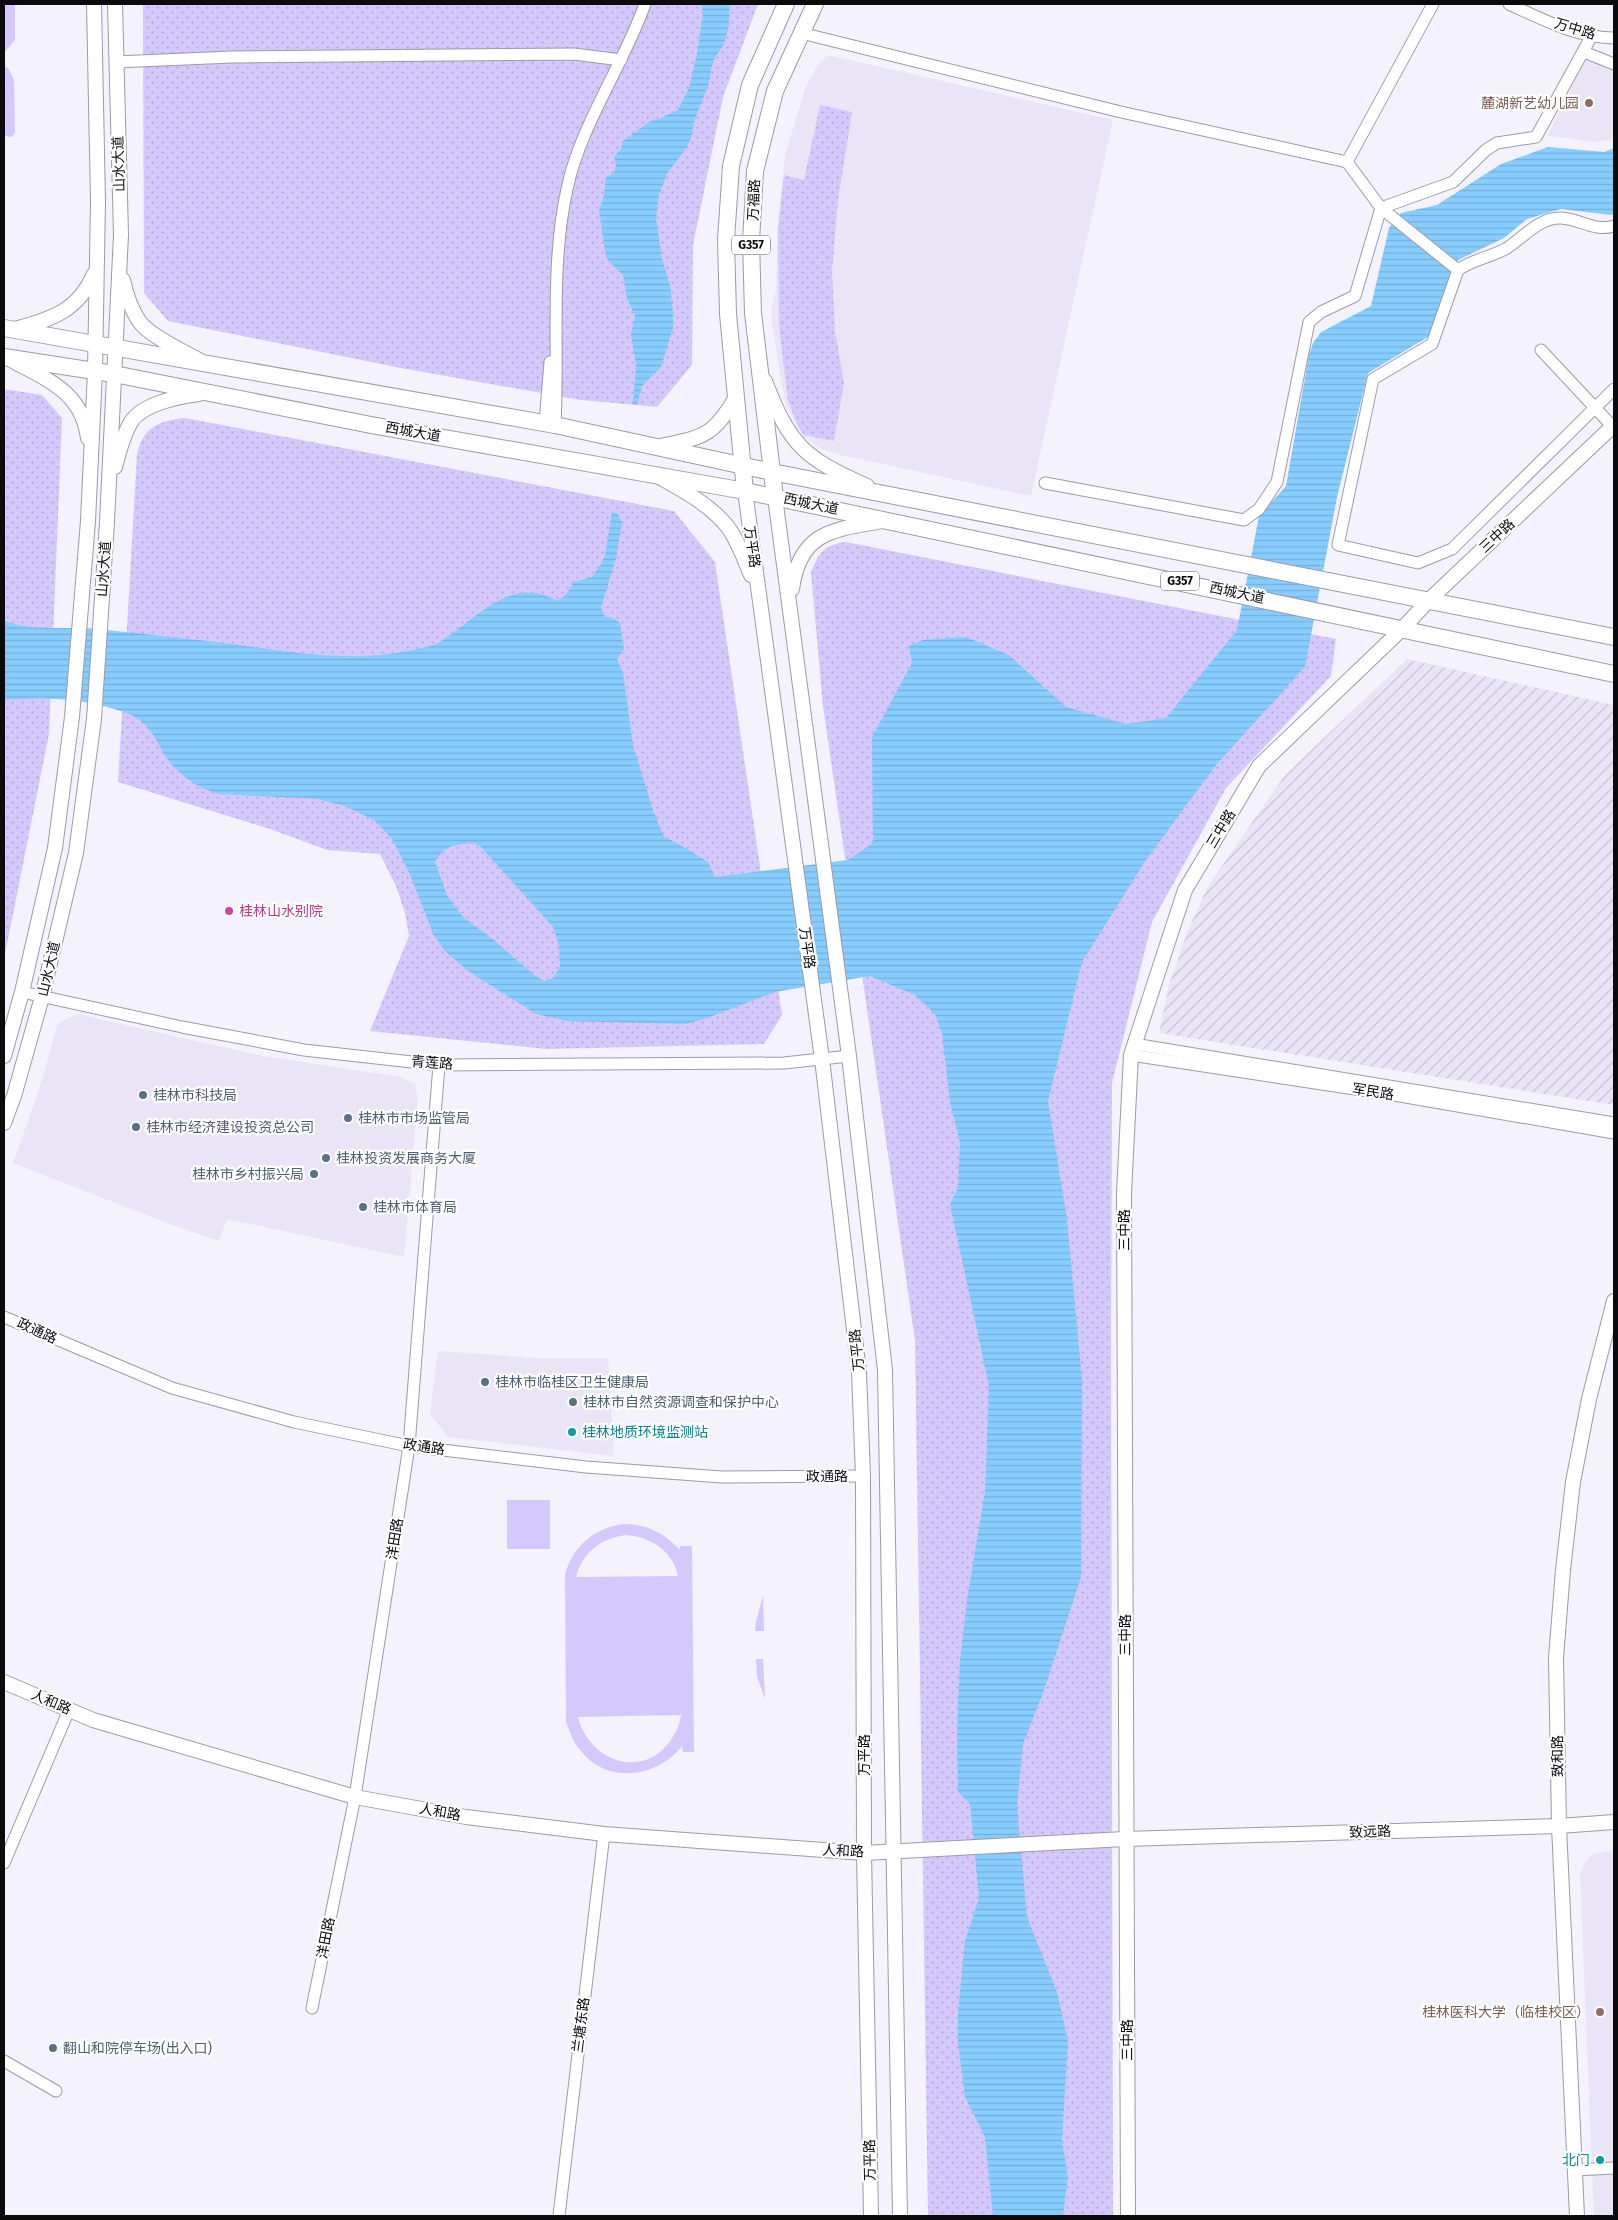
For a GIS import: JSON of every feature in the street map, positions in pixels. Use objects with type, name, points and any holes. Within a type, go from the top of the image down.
[{"type":"highway","name":"万福路","points":[[745,491],[728,314],[726,240],[731,166],[750,85],[786,4]]},
{"type":"highway","name":"万福路","points":[[775,497],[753,313],[752,250],[755,171],[775,91],[814,4]]},
{"type":"highway","name":"西城大道","points":[[9,329],[550,424],[772,472],[1614,637]]},
{"type":"highway","name":"西城大道","points":[[5,357],[114,374],[372,425],[745,491],[1403,628],[1614,674]]},
{"type":"main road","name":"山水大道","points":[[4,1056],[22,992],[55,848],[72,717],[95,371],[98,201],[94,4]]},
{"type":"main road","name":"山水大道","points":[[4,1123],[14,1096],[42,997],[76,853],[94,719],[109,484],[121,235],[114,4]]},
{"type":"main road","points":[[9,329],[41,322],[67,310],[87,290],[97,266]]},
{"type":"main road","points":[[119,266],[126,295],[140,323],[168,343],[206,364]]},
{"type":"main road","points":[[5,357],[62,388],[74,402],[86,430],[90,461]]},
{"type":"main road","points":[[759,368],[781,421],[800,447],[832,470],[884,494]]},
{"type":"main road","points":[[109,484],[132,420],[153,405],[182,396],[207,392]]},
{"type":"main road","points":[[656,447],[705,435],[723,419],[736,397]]},
{"type":"main road","name":"三中路","points":[[1128,2216],[1125,1839],[1124,1193],[1132,1050],[1185,890],[1259,766],[1403,628],[1429,600],[1614,426]]},
{"type":"main road","points":[[654,474],[687,493],[726,526],[741,552],[759,597]]},
{"type":"main road","name":"万平路","points":[[745,491],[822,1059],[860,1372],[863,1476],[864,1853],[871,2216]]},
{"type":"main road","name":"万平路","points":[[775,497],[849,1056],[885,1370],[900,2216]]},
{"type":"main road","points":[[789,607],[794,572],[804,552],[814,539],[829,532],[888,520]]},
{"type":"main road","name":"致和路","points":[[1577,2216],[1559,1826],[1556,1658],[1573,1482],[1589,1398],[1614,1300]]},
{"type":"main road","name":"人和路","points":[[4,1682],[93,1720],[355,1797],[466,1817],[604,1834],[864,1853],[894,1852]]},
{"type":"main road","name":"致远路","points":[[894,1852],[1125,1839],[1559,1826],[1614,1822]]},
{"type":"street","points":[[618,60],[639,4]]},
{"type":"street","points":[[550,424],[557,381],[558,253],[567,189],[591,122],[644,4]]},
{"type":"street","points":[[1347,162],[1433,4]]},
{"type":"street","name":"万中路","points":[[1509,4],[1547,21],[1591,37],[1614,38]]},
{"type":"street","points":[[801,33],[1121,112],[1347,162],[1380,208],[1458,270]]},
{"type":"street","points":[[1380,208],[1453,182],[1486,150],[1497,143],[1536,137],[1591,37]]},
{"type":"street","points":[[1584,52],[1614,64]]},
{"type":"street","points":[[116,62],[228,57],[574,54],[618,60]]},
{"type":"street","points":[[1045,483],[1244,520],[1252,516],[1259,509],[1276,482],[1309,322],[1321,312],[1355,296],[1380,208]]},
{"type":"street","points":[[1614,226],[1600,228],[1561,218],[1540,224],[1506,249],[1467,263],[1458,270],[1432,344],[1373,379],[1338,545],[1418,563],[1452,550],[1614,389]]},
{"type":"street","points":[[1541,350],[1594,408],[1614,426]]},
{"type":"street","name":"青莲路","points":[[22,992],[182,1027],[304,1050],[439,1065],[784,1063],[849,1056]]},
{"type":"street","name":"军民路","points":[[1132,1050],[1614,1123]]},
{"type":"street","name":"军民路","points":[[1132,1050],[1614,1133]]},
{"type":"street","name":"洋田路","points":[[312,2008],[355,1797],[409,1446],[439,1065]]},
{"type":"street","name":"政通路","points":[[4,1317],[172,1388],[294,1422],[409,1446],[586,1467],[712,1476],[863,1476]]},
{"type":"street","points":[[4,1863],[69,1710]]},
{"type":"street","name":"兰塘东路","points":[[559,2216],[604,1834]]},
{"type":"street","points":[[4,2062],[56,2091]]},
{"type":"street","points":[[1575,2170],[1614,2168]]},
{"type":"shaded area","points":[[4,4],[15,4],[15,40],[4,53]]},
{"type":"shaded area","points":[[143,4],[758,4],[723,97],[693,245],[692,365],[657,407],[581,400],[401,368],[168,321],[144,293]]},
{"type":"shaded area","points":[[828,55],[1113,120],[1031,496],[821,449],[803,436],[786,405],[771,310],[776,290],[778,224],[785,155],[805,89],[817,66]]},
{"type":"shaded area","name":"麓湖新艺幼儿园","points":[[1587,58],[1614,69],[1614,139],[1596,142],[1547,136]]},
{"type":"shaded area","points":[[4,66],[8,68],[14,80],[15,132],[12,137],[4,136]]},
{"type":"shaded area","points":[[820,105],[852,112],[838,200],[832,272],[835,331],[844,383],[834,441],[804,435],[798,426],[788,401],[779,326],[778,229],[784,175],[804,180]]},
{"type":"shaded area","points":[[4,389],[42,395],[62,418],[49,734],[4,959]]},
{"type":"shaded area","points":[[185,418],[674,511],[715,562],[782,1015],[764,1044],[546,1049],[370,1031],[409,936],[405,913],[396,886],[380,854],[327,850],[270,829],[118,782],[137,455],[143,438],[153,427],[167,421]]},
{"type":"shaded area","points":[[846,542],[1336,639],[1331,676],[1226,788],[1152,922],[1112,1083],[1113,2216],[928,2216],[915,1340],[823,706],[811,573],[816,560],[823,551],[832,545]]},
{"type":"shaded area","points":[[1407,659],[1614,705],[1614,1105],[1159,1033],[1169,985],[1188,930],[1208,886],[1285,775]]},
{"type":"shaded area","points":[[77,1014],[263,1056],[401,1077],[415,1084],[418,1098],[404,1257],[227,1219],[219,1241],[167,1223],[13,1163],[39,1090],[58,1023]]},
{"type":"shaded area","points":[[438,1351],[537,1358],[608,1358],[614,1456],[448,1437],[430,1414]]},
{"type":"shaded area","points":[[507,1500],[550,1500],[550,1549],[507,1549]]},
{"type":"shaded area","points":[[632,1524],[648,1528],[661,1534],[680,1550],[680,1546],[692,1546],[694,1752],[683,1752],[682,1746],[672,1757],[659,1765],[646,1771],[632,1773],[618,1773],[604,1769],[591,1761],[575,1744],[566,1722],[565,1574],[580,1546],[603,1529]],"holes":[[[626,1535],[635,1536],[659,1546],[671,1559],[678,1576],[576,1577],[583,1561],[594,1548],[608,1539]],[[681,1715],[679,1725],[673,1737],[659,1753],[646,1760],[632,1762],[618,1760],[605,1754],[593,1745],[584,1732],[578,1717]]]},
{"type":"shaded area","points":[[763,1595],[764,1631],[755,1631],[756,1622]]},
{"type":"shaded area","points":[[756,1659],[763,1659],[765,1699],[757,1676]]},
{"type":"shaded area","name":"桂林医科大学（临桂校区）","points":[[1614,1851],[1614,2216],[1594,2216],[1580,1875],[1585,1862],[1594,1853]]},
{"type":"water","points":[[701,4],[730,4],[729,25],[724,44],[713,61],[708,86],[695,119],[691,138],[687,147],[667,174],[659,195],[656,218],[662,259],[670,285],[673,328],[661,367],[642,386],[637,405],[633,404],[636,365],[631,335],[635,315],[627,299],[623,275],[608,261],[599,211],[604,195],[606,177],[614,173],[616,165],[614,157],[621,149],[623,141],[652,120],[659,119],[678,110],[689,88],[703,13]]},
{"type":"water","points":[[1548,147],[1604,152],[1614,148],[1614,214],[1561,209],[1527,219],[1504,238],[1458,260],[1428,337],[1368,373],[1337,497],[1305,667],[1216,765],[1146,860],[1082,962],[1048,1101],[1067,1219],[1082,1380],[1081,1577],[1043,1693],[1023,1744],[1017,1806],[1027,1917],[1057,1992],[1068,2041],[1062,2140],[1068,2177],[1063,2216],[993,2216],[985,2137],[965,2097],[958,2043],[958,2012],[965,1941],[979,1898],[970,1804],[958,1792],[957,1733],[960,1660],[967,1600],[985,1491],[989,1386],[950,1204],[958,1188],[960,1143],[950,1102],[942,1034],[935,1014],[915,995],[870,976],[775,992],[686,1024],[567,1021],[536,1014],[468,971],[445,951],[434,936],[409,872],[392,839],[374,820],[345,806],[317,799],[218,794],[197,785],[178,771],[168,760],[153,735],[142,722],[136,717],[121,711],[100,705],[73,701],[46,699],[4,700],[4,621],[27,626],[97,629],[326,655],[369,656],[391,654],[435,644],[452,634],[479,613],[508,596],[524,593],[540,594],[557,601],[566,595],[574,582],[592,577],[599,567],[605,556],[612,512],[618,514],[622,523],[616,558],[601,608],[605,617],[613,618],[620,623],[624,649],[617,659],[623,673],[633,745],[653,810],[664,837],[708,862],[715,877],[848,860],[873,843],[872,737],[912,663],[909,646],[923,640],[966,637],[1009,655],[1066,707],[1126,724],[1166,718],[1237,630],[1259,516],[1286,486],[1309,355],[1313,343],[1321,332],[1371,306],[1389,228],[1401,213],[1437,205],[1501,164]],"holes":[[[474,843],[481,847],[553,927],[559,945],[560,967],[553,978],[544,981],[534,975],[494,940],[463,917],[447,895],[435,862],[438,856],[451,846]]]},
{"type":"place","name":"麓湖新艺幼儿园","points":[[1589,103]]},
{"type":"place","name":"桂林山水别院","points":[[229,911]]},
{"type":"place","name":"桂林市科技局","points":[[143,1095]]},
{"type":"place","name":"桂林市市场监管局","points":[[348,1118]]},
{"type":"place","name":"桂林市经济建设投资总公司","points":[[136,1127]]},
{"type":"place","name":"桂林投资发展商务大厦","points":[[326,1158]]},
{"type":"place","name":"桂林市乡村振兴局","points":[[314,1174]]},
{"type":"place","name":"桂林市体育局","points":[[363,1207]]},
{"type":"place","name":"桂林市临桂区卫生健康局","points":[[485,1382]]},
{"type":"place","name":"桂林市自然资源调查和保护中心","points":[[573,1402]]},
{"type":"place","name":"桂林地质环境监测站","points":[[572,1432]]},
{"type":"place","name":"桂林医科大学（临桂校区）","points":[[1600,2012]]},
{"type":"place","name":"翻山和院停车场(出入口)","points":[[53,2048]]},
{"type":"place","name":"北门","points":[[1600,2160]]}]
